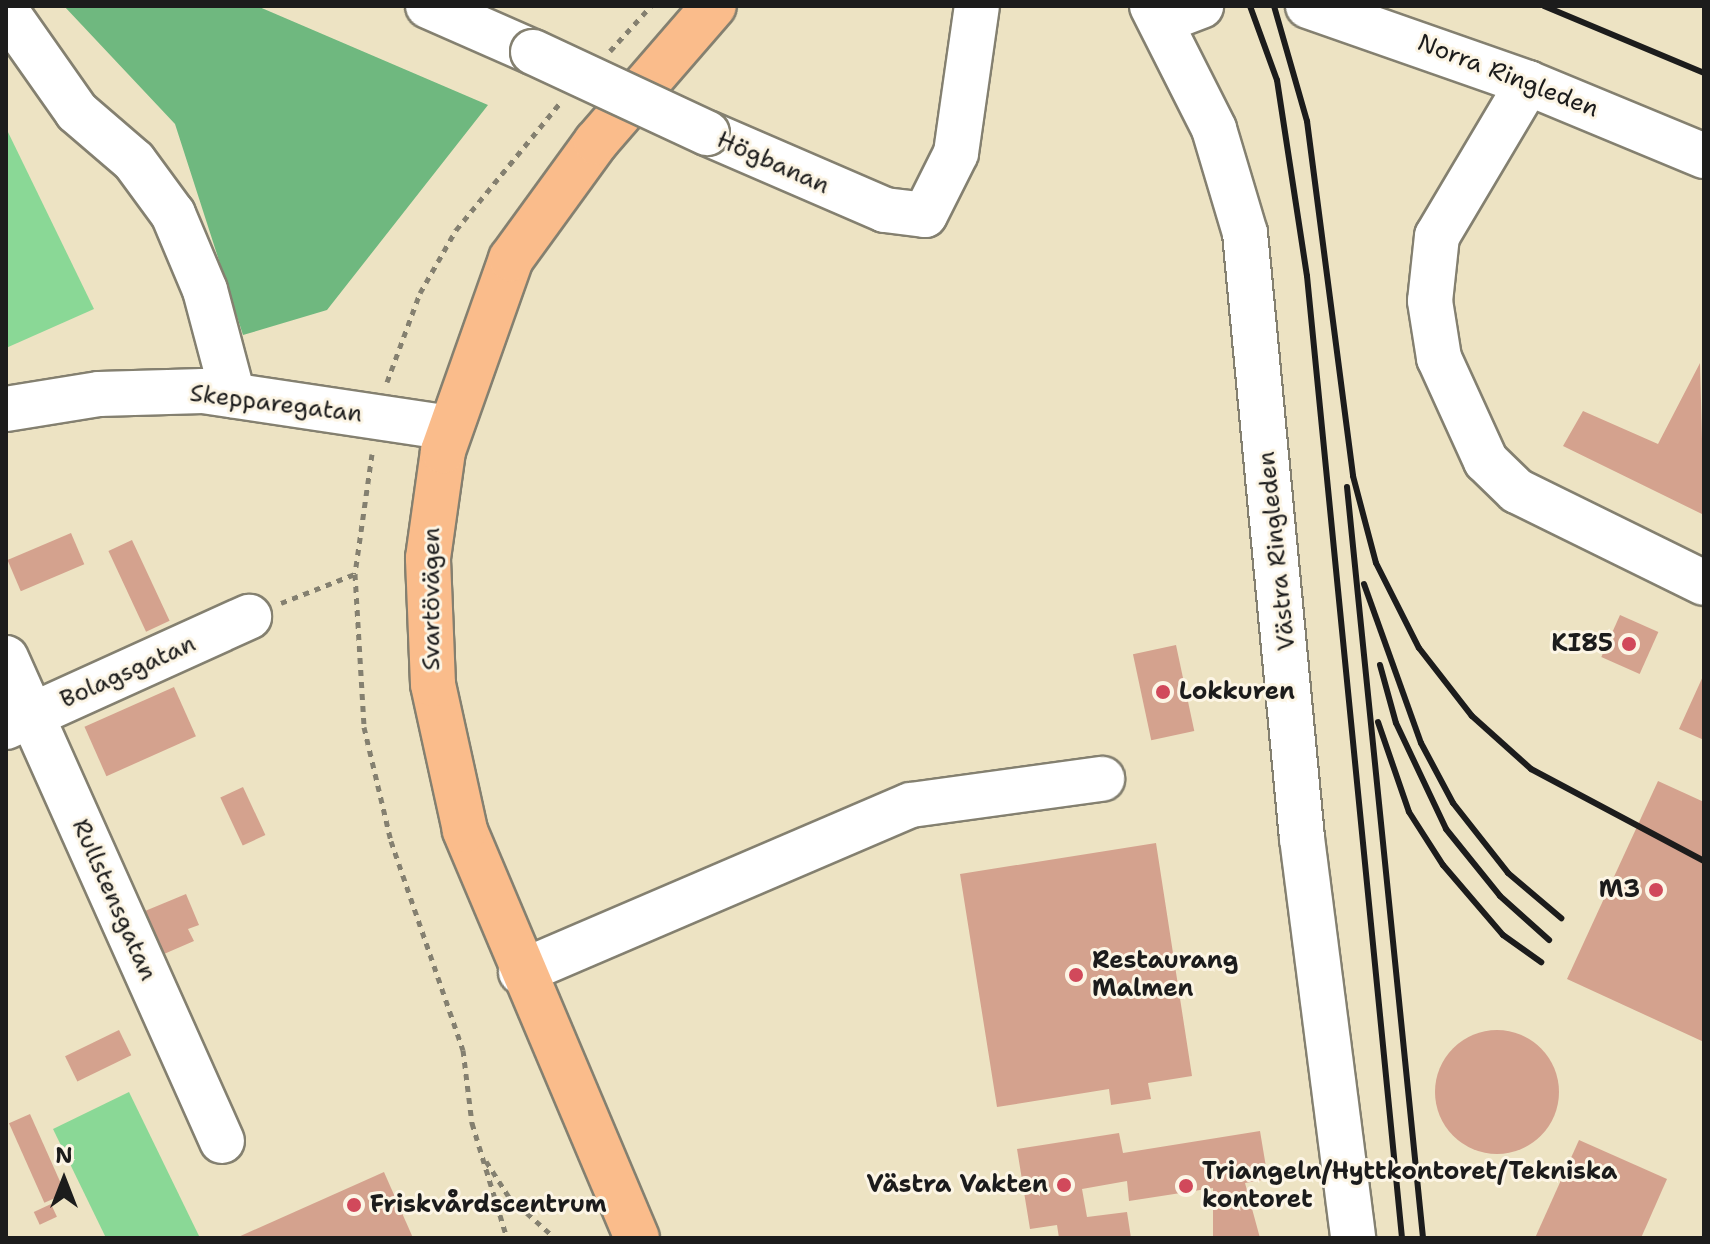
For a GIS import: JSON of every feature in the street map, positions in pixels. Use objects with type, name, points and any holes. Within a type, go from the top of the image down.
[{"type":"main road","name":"Svartövägen","points":[[637,1238],[521,972],[465,830],[433,684],[428,558],[450,428],[511,259],[596,142],[714,6]]},
{"type":"street","name":"Högbanan","points":[[428,6],[885,210],[925,215],[956,153],[977,6]]},
{"type":"street","name":"Norra Ringleden","points":[[1308,6],[1528,83],[1704,156]]},
{"type":"street","points":[[6,11],[77,112],[134,161],[173,214],[205,290],[233,395]]},
{"type":"street","name":"Västra Ringleden","points":[[1172,11],[1230,170],[1245,233],[1302,838],[1353,1238]]},
{"type":"street","points":[[1528,83],[1437,236],[1430,301],[1439,358],[1486,461],[1517,491],[1704,583]]},
{"type":"street","name":"Skepparegatan","points":[[6,409],[99,394],[233,395],[450,428]]},
{"type":"street","name":"Bolagsgatan","points":[[19,721],[249,617]]},
{"type":"street","name":"Rullstensgatan","points":[[6,658],[19,721],[222,1141]]},
{"type":"street","points":[[521,972],[911,805],[1102,779]]},
{"type":"path","points":[[249,617],[355,574]]},
{"type":"path","points":[[480,1145],[509,1197],[555,1238]]},
{"type":"green space","points":[[64,6],[257,6],[488,105],[327,310],[243,335],[175,124]]},
{"type":"green space","points":[[6,128],[94,309],[6,348]]},
{"type":"green space","points":[[129,1092],[200,1238],[106,1238],[53,1129]]},
{"type":"building","points":[[1700,363],[1704,515],[1563,446],[1583,411],[1658,444]]},
{"type":"building","points":[[71,533],[84,564],[21,591],[7,560]]},
{"type":"building","points":[[132,540],[170,621],[146,632],[108,551]]},
{"type":"building","name":"KI85","points":[[1620,615],[1658,632],[1640,674],[1601,657]]},
{"type":"building","name":"Lokkuren","points":[[1176,645],[1194,731],[1151,740],[1133,654]]},
{"type":"building","points":[[1704,674],[1704,740],[1679,729]]},
{"type":"building","points":[[174,687],[196,736],[106,776],[84,727]]},
{"type":"building","name":"M3","points":[[1658,781],[1704,802],[1704,1042],[1567,979]]},
{"type":"building","points":[[243,787],[265,835],[243,846],[220,798]]},
{"type":"building","name":"Restaurang Malmen","points":[[1156,843],[1192,1076],[1148,1083],[1151,1099],[1111,1105],[1109,1089],[997,1107],[960,874]]},
{"type":"building","points":[[186,894],[199,925],[188,929],[194,941],[164,954],[145,911]]},
{"type":"building","points":[[119,1030],[131,1055],[77,1081],[65,1056]]},
{"type":"building","points":[[1497,1030],[1521,1035],[1541,1048],[1554,1068],[1559,1092],[1554,1116],[1541,1136],[1521,1149],[1497,1154],[1473,1149],[1453,1136],[1440,1116],[1435,1092],[1440,1068],[1453,1048],[1473,1035]]},
{"type":"building","points":[[30,1114],[65,1193],[44,1203],[9,1123]]},
{"type":"building","points":[[1260,1131],[1268,1179],[1245,1183],[1260,1238],[1213,1238],[1213,1188],[1129,1201],[1127,1181],[1082,1189],[1087,1217],[1127,1212],[1131,1238],[1059,1238],[1057,1225],[1030,1229],[1017,1149],[1119,1133],[1123,1153]]},
{"type":"building","points":[[1579,1140],[1667,1179],[1641,1238],[1535,1238]]},
{"type":"building","name":"Friskvårdscentrum","points":[[384,1172],[413,1238],[236,1238]]},
{"type":"building","points":[[51,1204],[57,1217],[40,1225],[34,1212]]},
{"type":"railway","points":[[1250,6],[1277,80],[1307,276],[1402,1238]]},
{"type":"railway","points":[[1274,6],[1307,121],[1353,476],[1376,563],[1419,648],[1472,716],[1531,769],[1704,861]]},
{"type":"railway","points":[[1544,6],[1704,73]]},
{"type":"railway","points":[[1347,487],[1423,1238]]},
{"type":"railway","points":[[1364,584],[1421,743],[1453,803],[1508,873],[1561,918]]},
{"type":"railway","points":[[1380,665],[1396,723],[1446,829],[1500,896],[1549,940]]},
{"type":"railway","points":[[1378,722],[1409,812],[1443,865],[1503,935],[1541,962]]},
{"type":"place","name":"KI85","points":[[1629,644]]},
{"type":"place","name":"Lokkuren","points":[[1163,692]]},
{"type":"place","name":"M3","points":[[1656,890]]},
{"type":"place","name":"Restaurang Malmen","points":[[1076,975]]},
{"type":"place","name":"Västra Vakten","points":[[1064,1185]]},
{"type":"place","name":"Triangeln/Hyttkontoret/Tekniska kontoret","points":[[1186,1186]]},
{"type":"place","name":"Friskvårdscentrum","points":[[354,1205]]}]
